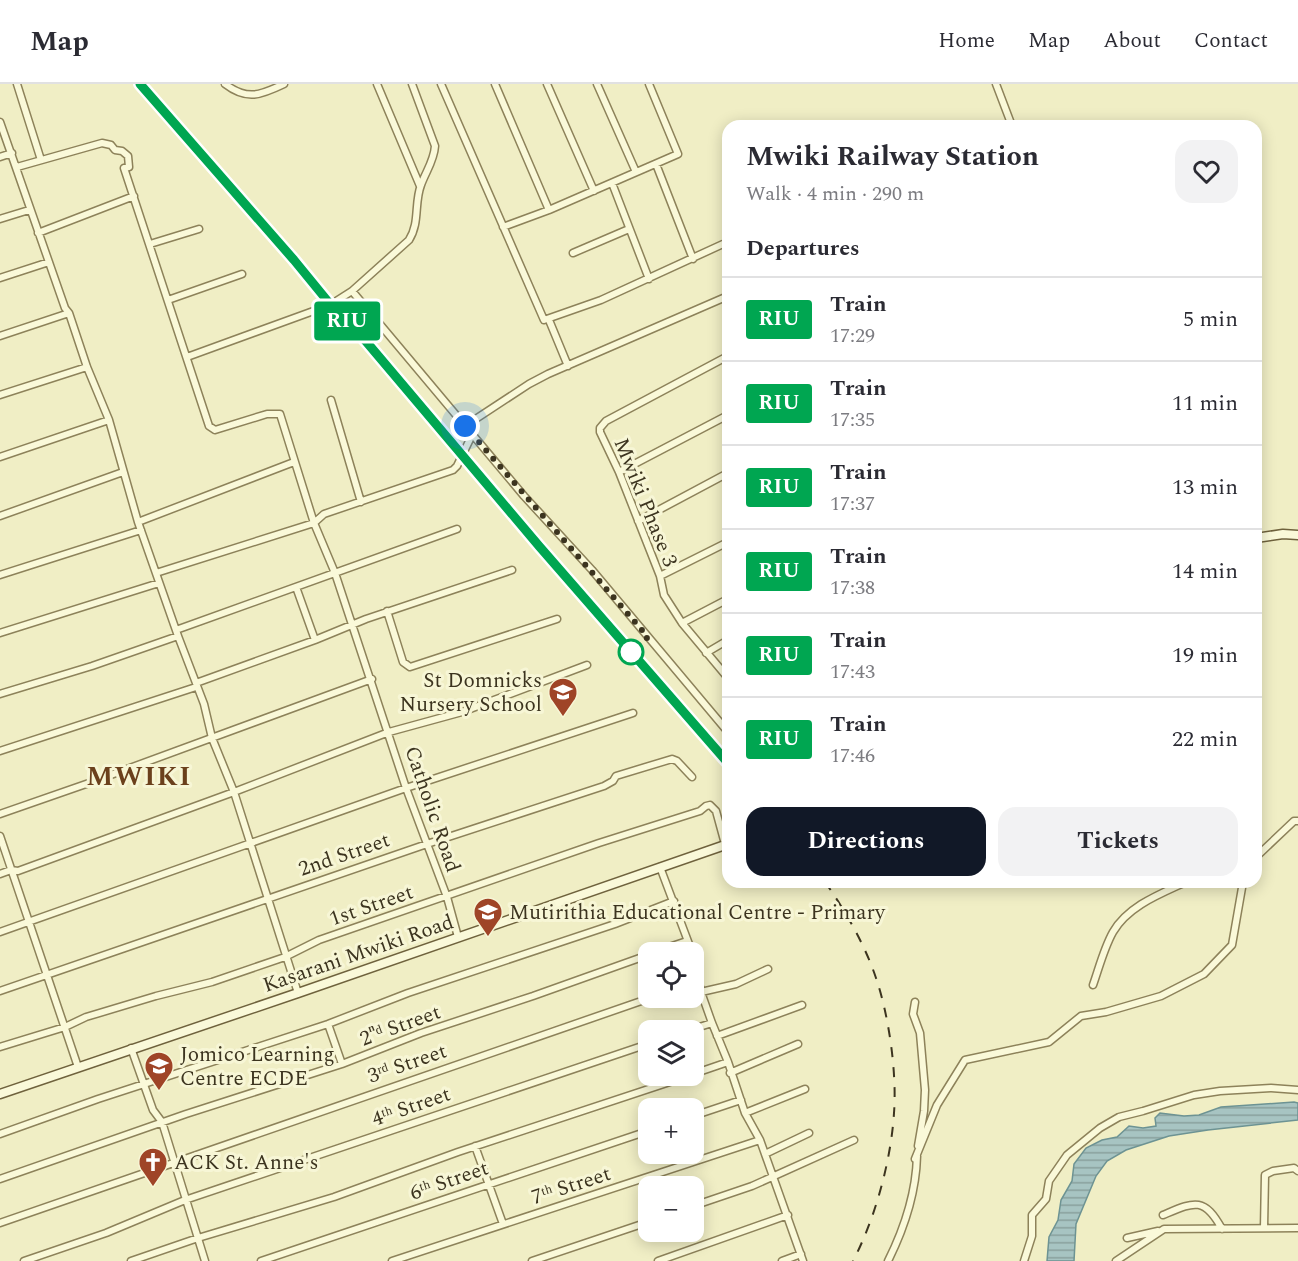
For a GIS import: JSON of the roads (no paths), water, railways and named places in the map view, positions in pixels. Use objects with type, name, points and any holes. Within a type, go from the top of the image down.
[{"type":"main road","points":[[1262,537],[1283,534],[1298,535]]},
{"type":"main road","name":"Kasarani Mwiki Road","points":[[0,1094],[722,845]]},
{"type":"street","points":[[17,84],[41,159]]},
{"type":"street","points":[[225,84],[231,89],[252,96],[284,84]]},
{"type":"street","points":[[377,84],[420,186]]},
{"type":"street","points":[[17,167],[107,143],[128,156],[129,167],[124,168],[186,357],[330,304],[352,291],[409,240],[414,232],[420,186],[435,155],[435,146],[411,84]]},
{"type":"street","points":[[441,84],[543,319],[549,320],[600,300],[722,244]]},
{"type":"street","points":[[495,84],[549,210]]},
{"type":"street","points":[[547,84],[594,191]]},
{"type":"street","points":[[597,84],[636,172]]},
{"type":"street","points":[[502,227],[549,210],[656,165],[678,153],[649,84]]},
{"type":"street","points":[[996,84],[1010,120]]},
{"type":"street","points":[[0,122],[17,167],[29,210],[109,420],[139,526],[204,704],[212,738],[234,792],[298,993]]},
{"type":"street","points":[[0,157],[12,153]]},
{"type":"street","points":[[656,165],[693,259]]},
{"type":"street","points":[[612,183],[649,279]]},
{"type":"street","points":[[38,233],[134,196]]},
{"type":"street","points":[[0,219],[29,210]]},
{"type":"street","points":[[150,244],[199,229]]},
{"type":"street","points":[[573,253],[629,229]]},
{"type":"street","points":[[0,278],[49,262]]},
{"type":"street","points":[[168,300],[242,274]]},
{"type":"street","points":[[352,291],[524,496],[592,570],[722,725]]},
{"type":"street","points":[[465,426],[529,384],[722,299]]},
{"type":"street","points":[[0,336],[69,313]]},
{"type":"street","points":[[549,320],[568,366]]},
{"type":"street","name":"Catholic Road","points":[[186,357],[212,429],[267,414],[280,414],[314,523],[335,573],[372,679],[406,788],[447,897],[458,937]]},
{"type":"street","name":"Mwiki Phase 3","points":[[722,359],[602,424],[600,432],[619,472],[660,576],[664,595],[682,624],[722,671]]},
{"type":"street","points":[[0,395],[87,367]]},
{"type":"street","points":[[331,400],[361,502]]},
{"type":"street","points":[[619,472],[722,418]]},
{"type":"street","points":[[0,456],[109,420]]},
{"type":"street","points":[[156,573],[314,523],[324,514],[453,470],[458,466],[472,435]]},
{"type":"street","points":[[0,575],[139,526],[294,462]]},
{"type":"street","points":[[0,516],[123,472]]},
{"type":"street","points":[[638,520],[722,476]]},
{"type":"street","points":[[0,694],[92,666],[296,587],[457,529]]},
{"type":"street","points":[[1283,534],[1298,530]]},
{"type":"street","points":[[660,576],[722,545]]},
{"type":"street","points":[[0,751],[196,685],[387,611],[512,570]]},
{"type":"street","points":[[0,633],[159,583]]},
{"type":"street","points":[[296,587],[315,640]]},
{"type":"street","points":[[682,624],[722,602]]},
{"type":"street","points":[[387,611],[403,662],[410,667],[556,619]]},
{"type":"street","points":[[706,653],[722,644]]},
{"type":"street","points":[[0,874],[11,870],[18,871],[234,792],[389,732],[404,730],[419,723],[462,712],[587,665]]},
{"type":"street","points":[[0,814],[372,679]]},
{"type":"street","points":[[0,932],[406,788],[633,713]]},
{"type":"street","name":"2nd Street","points":[[0,991],[427,844],[604,786],[613,781],[616,776],[672,759],[677,761],[692,777]]},
{"type":"street","name":"1st Street","points":[[0,1047],[65,1027],[86,1017],[212,982],[285,957],[320,940],[599,843],[700,811],[706,806],[710,805],[716,811],[722,831]]},
{"type":"street","points":[[1262,851],[1294,821],[1298,821]]},
{"type":"street","points":[[0,836],[78,1067]]},
{"type":"street","points":[[660,867],[687,941],[684,942]]},
{"type":"street","points":[[1093,985],[1113,931],[1144,901],[1172,888]]},
{"type":"street","points":[[916,1156],[937,1105],[965,1060],[1049,1042],[1081,1016],[1106,1012],[1161,996],[1204,974],[1232,945],[1242,888]]},
{"type":"street","points":[[0,1134],[98,1099],[328,1024],[408,993],[615,924],[674,901]]},
{"type":"street","name":"2ⁿᵈ Street","points":[[0,1179],[162,1122],[342,1064],[421,1033],[638,959]]},
{"type":"street","points":[[704,991],[736,984],[768,969]]},
{"type":"street","points":[[704,1000],[745,1113],[760,1140],[802,1258],[782,1261]]},
{"type":"street","name":"3ʳᵈ Street","points":[[0,1223],[638,1002]]},
{"type":"street","points":[[888,1261],[908,1217],[917,1176],[916,1156],[924,1111],[925,1090],[920,1033],[913,1014],[915,1002]]},
{"type":"street","points":[[717,1036],[802,1005]]},
{"type":"street","points":[[704,1026],[712,1023]]},
{"type":"street","points":[[328,1024],[342,1064]]},
{"type":"street","points":[[730,1073],[798,1044]]},
{"type":"street","name":"4ᵗʰ Street","points":[[24,1261],[106,1233],[185,1200],[638,1047]]},
{"type":"street","points":[[131,1048],[146,1084],[153,1110],[162,1122],[205,1261]]},
{"type":"street","points":[[704,1070],[728,1062]]},
{"type":"street","points":[[131,1261],[334,1197],[475,1146],[658,1086]]},
{"type":"street","points":[[745,1113],[805,1089]]},
{"type":"street","points":[[1024,1261],[1032,1236],[1032,1215],[1046,1199],[1049,1181],[1067,1155],[1100,1128],[1119,1117],[1194,1095],[1248,1089],[1298,1090]]},
{"type":"street","points":[[704,1112],[741,1100]]},
{"type":"street","points":[[765,1155],[809,1132]]},
{"type":"street","name":"6ᵗʰ Street","points":[[261,1261],[638,1134]]},
{"type":"street","name":"7ᵗʰ Street","points":[[392,1261],[760,1140]]},
{"type":"street","points":[[704,1202],[752,1186],[854,1140]]},
{"type":"street","points":[[475,1146],[503,1224]]},
{"type":"street","points":[[1264,1228],[1265,1175],[1273,1171],[1294,1168],[1298,1171]]},
{"type":"street","points":[[1163,1215],[1184,1206],[1197,1204],[1206,1206],[1215,1215],[1222,1229]]},
{"type":"street","points":[[658,1261],[788,1215]]},
{"type":"street","points":[[532,1261],[638,1225]]},
{"type":"street","points":[[1127,1238],[1164,1229],[1298,1228]]},
{"type":"street","points":[[1116,1261],[1164,1229]]},
{"type":"water","points":[[1298,1103],[1298,1120],[1169,1136],[1126,1150],[1107,1161],[1096,1176],[1076,1224],[1074,1261],[1047,1261],[1049,1237],[1058,1220],[1061,1200],[1072,1181],[1074,1164],[1086,1148],[1102,1140],[1117,1137],[1129,1126],[1143,1128],[1156,1126],[1155,1118],[1160,1113],[1199,1115],[1221,1107]]},
{"type":"railway","points":[[140,84],[294,260],[330,305],[353,326],[539,546],[722,756]]},
{"type":"railway","points":[[829,888],[854,928],[881,993],[893,1063],[894,1113],[886,1170],[875,1208],[853,1261]]},
{"type":"train","name":"RIU","points":[[140,84],[330,304],[353,326],[539,546],[722,756]]},
{"type":"place","name":"St Domnicks Nursery School","points":[[563,718]]},
{"type":"place","name":"Mutirithia Educational Centre - Primary","points":[[488,938]]},
{"type":"place","name":"Jomico Learning Centre ECDE","points":[[159,1092]]},
{"type":"place","name":"ACK St. Anne's","points":[[153,1188]]},
{"type":"district","name":"MWIKI","points":[[139,776]]}]
